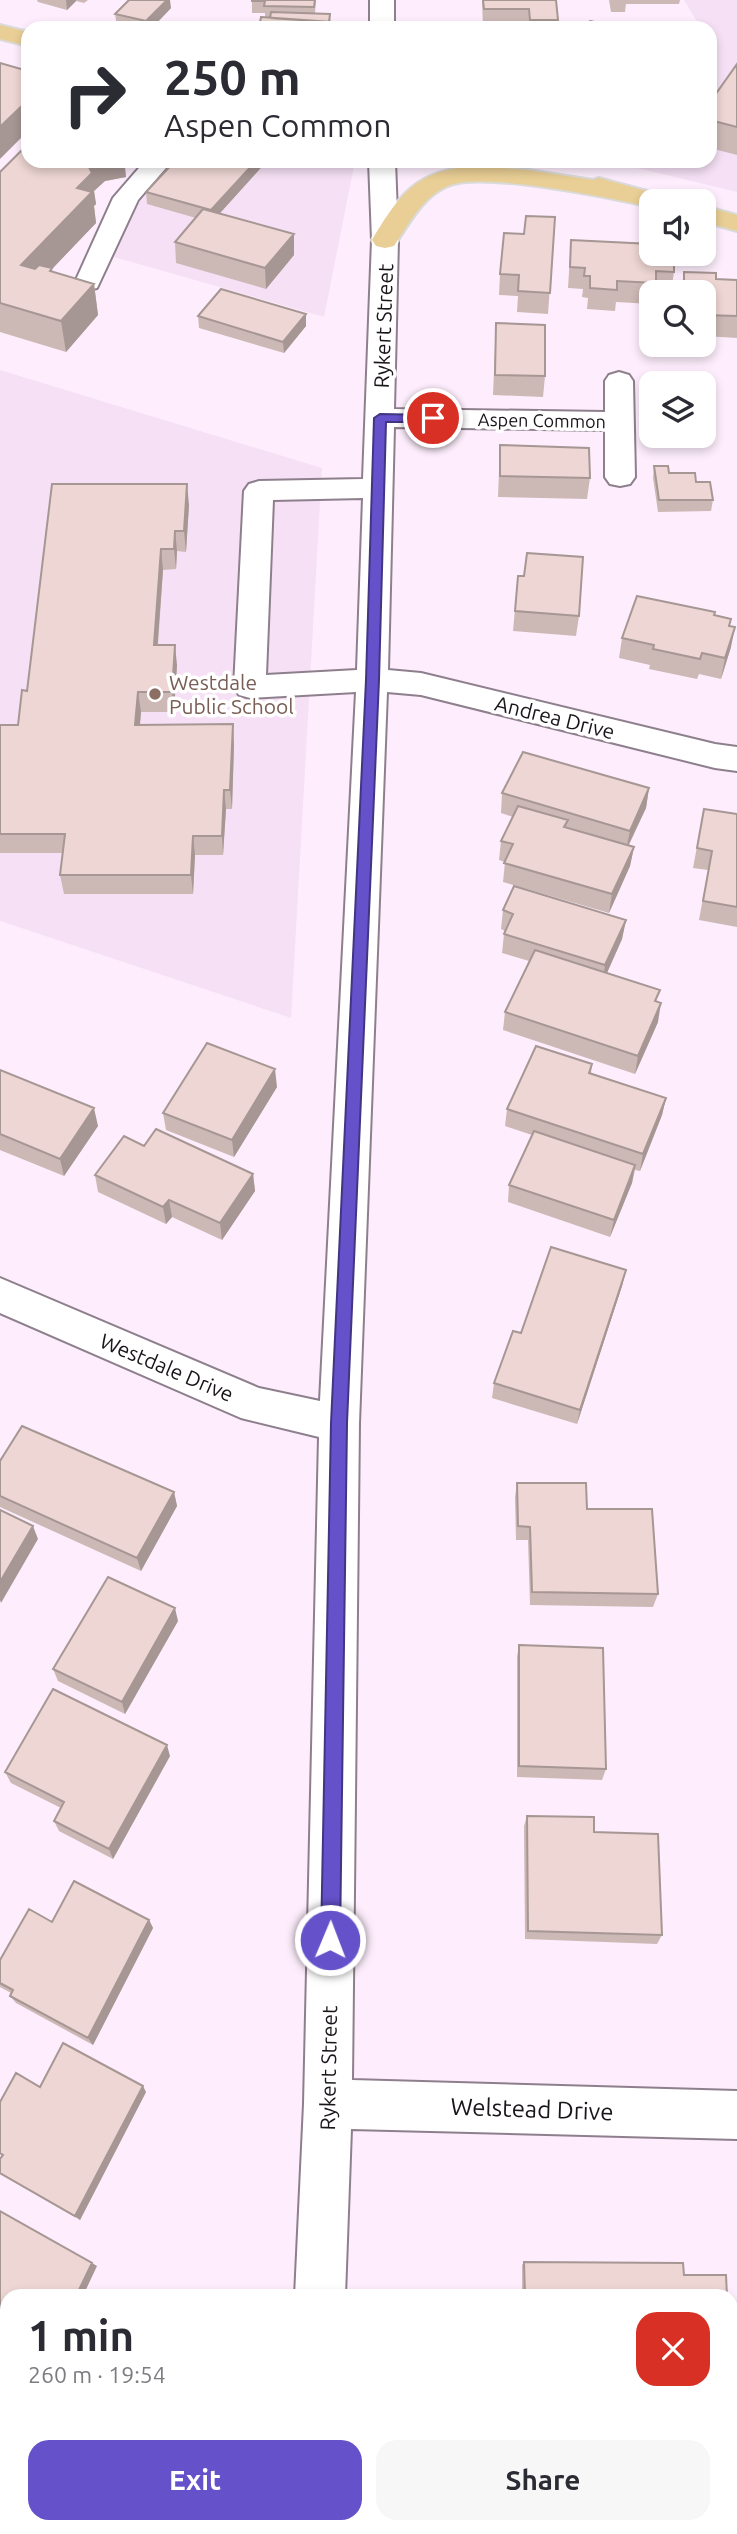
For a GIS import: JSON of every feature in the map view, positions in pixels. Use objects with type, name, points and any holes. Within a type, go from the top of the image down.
[{"type":"main road","points":[[0,32],[21,37]]},
{"type":"main road","points":[[529,168],[639,196]]},
{"type":"main road","points":[[386,240],[412,201],[438,180],[453,176],[523,178],[622,192]]},
{"type":"main road","points":[[716,217],[737,223]]},
{"type":"street","points":[[382,0],[382,21]]},
{"type":"street","points":[[88,282],[126,198],[153,168]]},
{"type":"street","name":"Rykert Street","points":[[320,2289],[328,2104],[339,1423],[372,680],[386,240],[382,168]]},
{"type":"street","points":[[619,381],[620,477]]},
{"type":"street","name":"Aspen Common","points":[[380,418],[619,421]]},
{"type":"street","name":"Andrea Drive","points":[[378,488],[259,491],[250,687],[372,680],[421,684],[715,756],[737,759]]},
{"type":"street","name":"Westdale Drive","points":[[0,1295],[255,1405],[339,1423]]},
{"type":"street","name":"Welstead Drive","points":[[328,2104],[737,2115]]},
{"type":"shaded area","points":[[684,0],[737,0],[737,192],[637,168],[717,168],[717,21],[697,21]]},
{"type":"shaded area","points":[[170,168],[354,168],[324,317],[93,251]]},
{"type":"shaded area","name":"Westdale Public School","points":[[0,370],[322,468],[291,1018],[0,921]]},
{"type":"building","points":[[129,0],[167,0],[146,21],[115,14]]},
{"type":"building","points":[[252,0],[315,0],[314,7],[264,6],[265,1]]},
{"type":"building","points":[[483,0],[556,0],[558,20],[530,20],[529,9],[484,9]]},
{"type":"building","points":[[271,12],[330,14],[329,21],[270,18]]},
{"type":"building","points":[[261,17],[317,21],[260,21]]},
{"type":"building","points":[[0,63],[21,69],[21,107],[0,127]]},
{"type":"building","points":[[737,64],[737,127],[717,122],[717,92]]},
{"type":"building","points":[[21,151],[21,168],[90,168],[92,173],[77,188],[92,192],[21,265],[35,269],[39,265],[52,268],[50,271],[94,284],[61,321],[0,303],[0,172]]},
{"type":"building","points":[[168,168],[250,168],[211,210],[146,192]]},
{"type":"building","points":[[203,209],[294,234],[265,268],[175,242]]},
{"type":"building","points":[[526,216],[555,217],[550,293],[518,291],[519,275],[500,274],[504,233],[524,234]]},
{"type":"building","points":[[571,240],[639,243],[639,266],[674,266],[674,272],[656,271],[656,280],[617,281],[617,290],[590,288],[590,276],[584,276],[585,268],[570,267]]},
{"type":"building","points":[[684,272],[716,273],[716,279],[737,280],[737,316],[716,315],[716,280],[684,280]]},
{"type":"building","points":[[221,289],[306,314],[283,342],[198,316]]},
{"type":"building","points":[[496,323],[545,325],[545,376],[495,375]]},
{"type":"building","points":[[500,445],[589,448],[590,478],[500,476]]},
{"type":"building","points":[[654,466],[668,466],[669,473],[695,473],[696,482],[710,482],[713,500],[659,500]]},
{"type":"building","points":[[52,484],[187,484],[184,531],[175,531],[174,549],[161,549],[154,645],[175,645],[172,692],[138,692],[135,725],[233,724],[230,790],[224,790],[222,836],[193,836],[191,875],[60,875],[65,834],[0,834],[0,725],[18,725],[22,690],[27,691]]},
{"type":"building","points":[[527,553],[583,557],[579,616],[515,611],[518,576],[524,576]]},
{"type":"building","points":[[637,596],[715,612],[714,615],[731,619],[729,626],[735,627],[725,658],[702,653],[700,659],[653,649],[654,645],[622,638]]},
{"type":"building","points":[[523,752],[649,788],[630,831],[502,793]]},
{"type":"building","points":[[518,806],[568,820],[564,827],[634,847],[612,894],[504,863],[513,844],[501,841]]},
{"type":"building","points":[[704,809],[737,814],[737,907],[703,901],[712,851],[697,848]]},
{"type":"building","points":[[514,886],[626,920],[605,965],[504,934],[513,914],[503,910]]},
{"type":"building","points":[[535,950],[660,990],[655,1001],[661,1003],[638,1056],[505,1012]]},
{"type":"building","points":[[207,1043],[275,1069],[232,1140],[163,1113]]},
{"type":"building","points":[[536,1046],[592,1064],[589,1073],[666,1098],[643,1154],[507,1109]]},
{"type":"building","points":[[0,1070],[94,1108],[60,1159],[0,1134]]},
{"type":"building","points":[[156,1129],[253,1174],[220,1223],[169,1200],[163,1207],[95,1175],[124,1136],[144,1146]]},
{"type":"building","points":[[534,1131],[635,1165],[614,1220],[509,1185]]},
{"type":"building","points":[[551,1247],[626,1270],[580,1410],[494,1383],[513,1331],[521,1333]]},
{"type":"building","points":[[22,1426],[174,1492],[137,1558],[0,1496],[0,1461]]},
{"type":"building","points":[[517,1483],[586,1483],[587,1509],[652,1509],[658,1594],[532,1592],[530,1527],[518,1526]]},
{"type":"building","points":[[0,1510],[33,1526],[0,1582]]},
{"type":"building","points":[[108,1577],[175,1608],[122,1702],[53,1669]]},
{"type":"building","points":[[519,1645],[603,1648],[606,1769],[519,1766]]},
{"type":"building","points":[[53,1689],[167,1745],[109,1849],[54,1821],[64,1802],[5,1772]]},
{"type":"building","points":[[527,1816],[594,1817],[594,1832],[658,1834],[662,1935],[528,1931]]},
{"type":"building","points":[[74,1881],[149,1920],[88,2038],[10,1996],[13,1990],[0,1983],[0,1960],[29,1909],[52,1922]]},
{"type":"building","points":[[63,2043],[143,2086],[75,2216],[0,2173],[0,2159],[3,2155],[0,2153],[0,2102],[16,2073],[40,2087]]},
{"type":"building","points":[[0,2211],[92,2263],[79,2289],[0,2289]]},
{"type":"building","points":[[524,2262],[683,2263],[684,2275],[726,2275],[727,2289],[525,2289]]},
{"type":"place","name":"Westdale Public School","points":[[155,694]]},
{"type":"route","points":[[330,1940],[339,1423],[372,680],[380,418],[433,418]]}]
